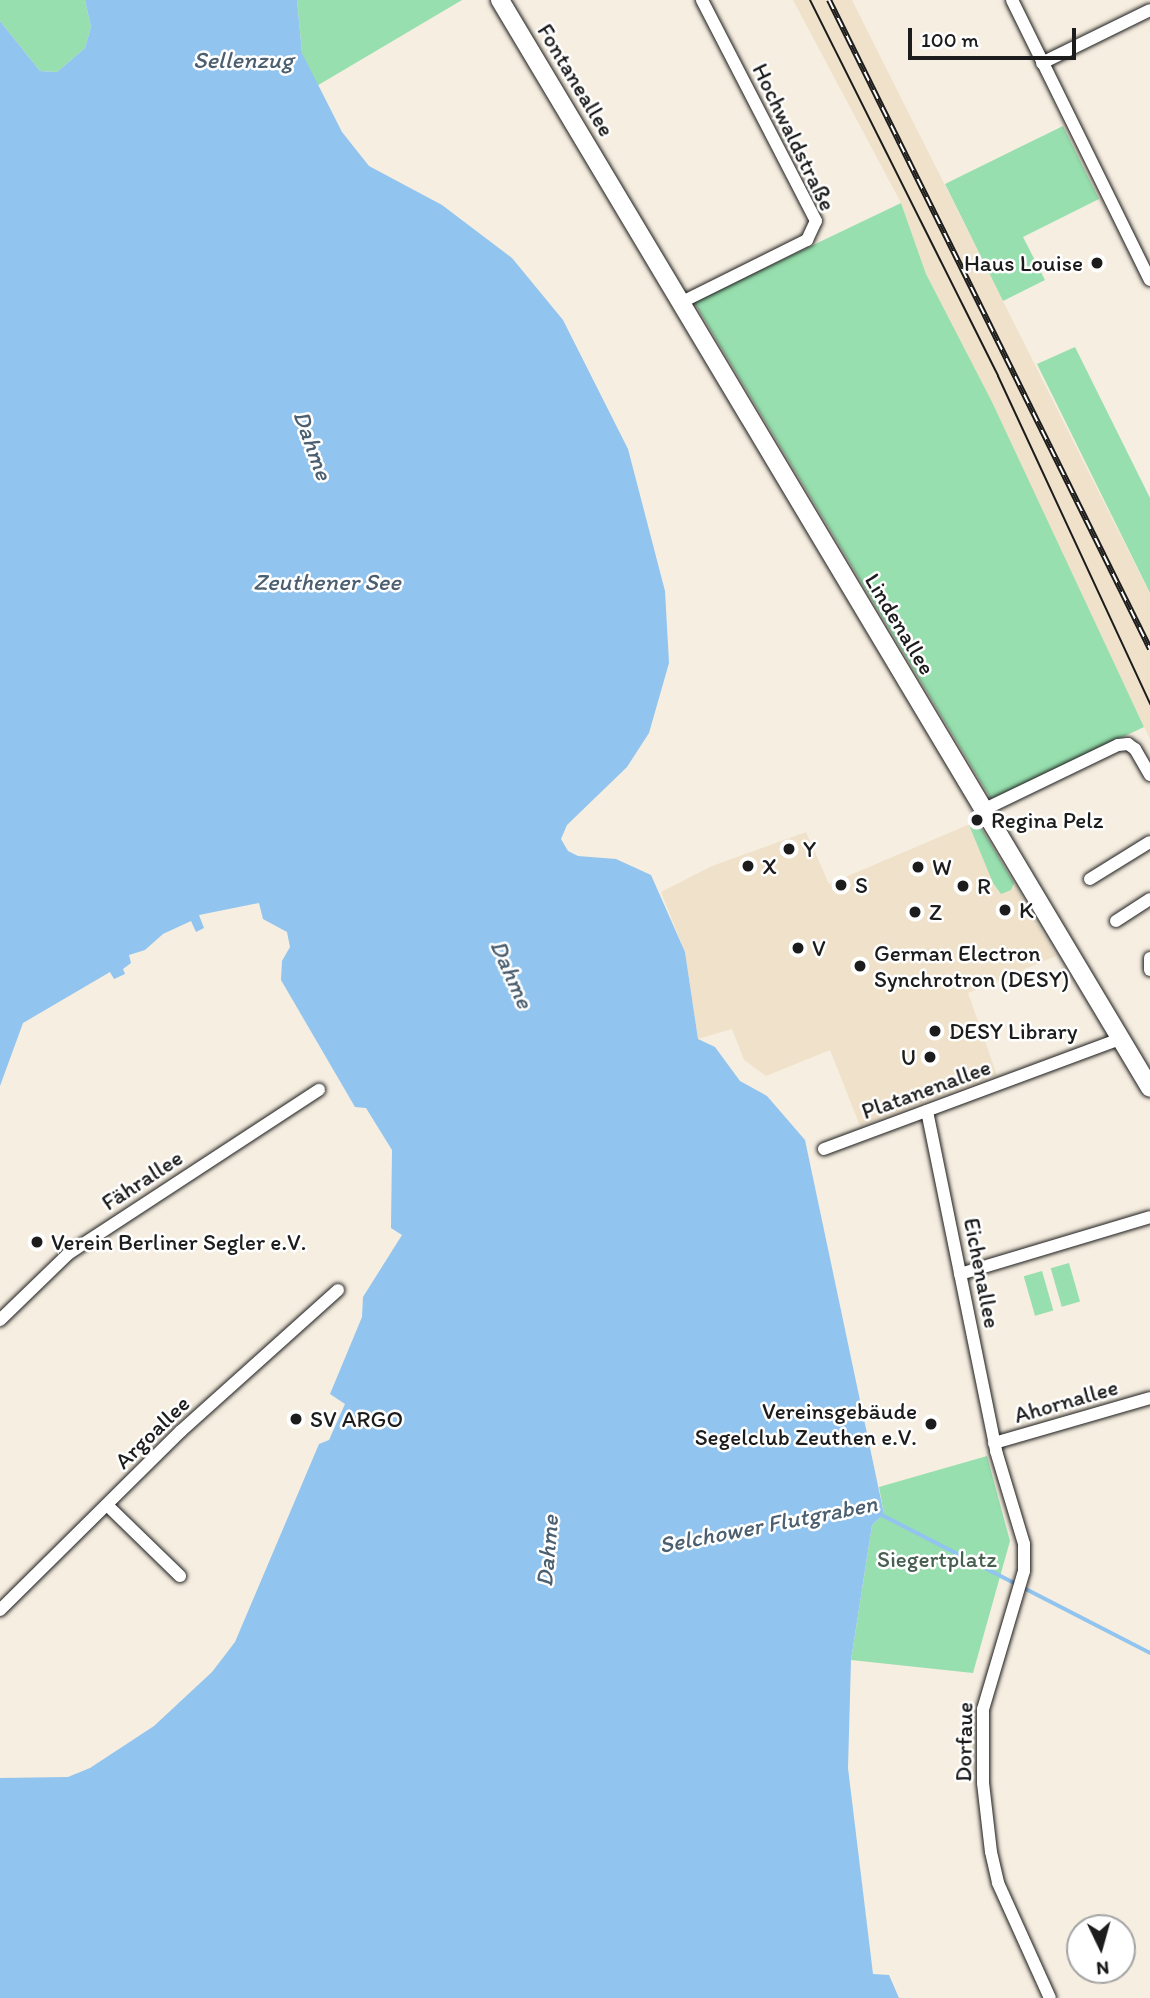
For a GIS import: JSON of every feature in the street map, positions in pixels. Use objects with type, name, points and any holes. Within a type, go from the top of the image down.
[{"type":"main road","name":"Fontaneallee","points":[[500,0],[609,185]]},
{"type":"main road","name":"Lindenallee","points":[[609,185],[1150,1088]]},
{"type":"street","name":"Hochwaldstraße","points":[[680,303],[807,240],[816,221],[702,0]]},
{"type":"street","points":[[1012,0],[1150,280]]},
{"type":"street","points":[[1042,63],[1150,10]]},
{"type":"street","points":[[983,810],[1118,745],[1128,744],[1135,749],[1150,775]]},
{"type":"street","points":[[1090,878],[1150,842]]},
{"type":"street","points":[[1116,921],[1150,900]]},
{"type":"street","points":[[1150,958],[1150,970]]},
{"type":"street","name":"Platanenallee","points":[[824,1149],[1120,1039]]},
{"type":"street","name":"Fährallee","points":[[0,1320],[68,1254],[319,1090]]},
{"type":"street","name":"Eichenallee","points":[[927,1111],[994,1443]]},
{"type":"street","points":[[960,1274],[1150,1217]]},
{"type":"street","name":"Argoallee","points":[[0,1610],[271,1347],[338,1290]]},
{"type":"street","name":"Ahornallee","points":[[994,1443],[1150,1398]]},
{"type":"street","name":"Dorfaue","points":[[994,1443],[1024,1544],[1024,1571],[986,1690],[983,1783],[996,1880],[1050,1998]]},
{"type":"street","points":[[107,1505],[180,1576]]},
{"type":"shaded area","points":[[793,0],[852,0],[1150,594],[1150,739],[926,274],[901,203]]},
{"type":"shaded area","name":"German Electron Synchrotron (DESY)","points":[[977,821],[1056,956],[968,993],[997,1075],[860,1126],[830,1050],[766,1076],[744,1060],[732,1029],[698,1039],[685,952],[661,892],[712,866],[806,832],[829,884]]},
{"type":"green space","points":[[0,0],[85,0],[91,27],[85,48],[57,72],[40,71],[0,21]]},
{"type":"green space","points":[[297,0],[462,0],[315,87],[302,53]]},
{"type":"green space","points":[[1063,126],[1099,199],[1023,237],[1045,280],[1003,301],[945,184]]},
{"type":"green space","points":[[901,203],[926,274],[992,402],[1144,727],[991,799],[694,302]]},
{"type":"green space","points":[[1075,347],[1150,498],[1150,593],[1037,364]]},
{"type":"green space","points":[[977,821],[1014,883],[1011,890],[1001,894],[993,883],[969,825]]},
{"type":"green space","points":[[1069,1263],[1080,1301],[1062,1307],[1051,1268]]},
{"type":"green space","points":[[1042,1271],[1053,1310],[1035,1316],[1024,1276]]},
{"type":"green space","name":"Siegertplatz","points":[[987,1456],[1010,1541],[973,1673],[851,1660],[872,1525],[884,1514],[879,1487]]},
{"type":"water","name":"Zeuthener See","points":[[85,0],[297,0],[302,53],[342,132],[369,166],[442,205],[512,258],[563,320],[628,449],[665,591],[669,663],[649,733],[627,767],[567,825],[561,839],[568,851],[578,856],[616,859],[651,875],[685,952],[698,1039],[715,1047],[740,1081],[767,1096],[805,1140],[884,1514],[872,1525],[851,1660],[848,1768],[873,1974],[889,1975],[899,1998],[0,1998],[0,1778],[68,1777],[90,1768],[154,1726],[212,1672],[235,1642],[319,1444],[329,1440],[345,1404],[330,1394],[362,1317],[363,1297],[402,1235],[391,1228],[392,1150],[366,1108],[355,1107],[281,980],[282,961],[290,947],[287,932],[263,919],[259,903],[199,915],[204,928],[196,932],[191,921],[163,934],[145,950],[129,955],[131,963],[123,969],[125,974],[114,979],[110,972],[23,1023],[0,1086],[0,21],[40,71],[57,72],[85,48],[91,27]]},
{"type":"waterway","name":"Selchower Flutgraben","points":[[882,1515],[1150,1653]]},
{"type":"tram line","points":[[810,0],[998,376],[1150,704]]},
{"type":"railway","points":[[829,0],[1150,649]]},
{"type":"place","name":"Haus Louise","points":[[1097,263]]},
{"type":"place","name":"Regina Pelz","points":[[977,820]]},
{"type":"place","name":"Y","points":[[789,849]]},
{"type":"place","name":"X","points":[[748,866]]},
{"type":"place","name":"W","points":[[918,867]]},
{"type":"place","name":"S","points":[[841,885]]},
{"type":"place","name":"R","points":[[963,886]]},
{"type":"place","name":"K","points":[[1005,910]]},
{"type":"place","name":"Z","points":[[915,912]]},
{"type":"place","name":"V","points":[[798,948]]},
{"type":"place","name":"German Electron Synchrotron (DESY)","points":[[860,966]]},
{"type":"place","name":"DESY Library","points":[[935,1031]]},
{"type":"place","name":"U","points":[[930,1057]]},
{"type":"place","name":"Verein Berliner Segler e.V.","points":[[37,1242]]},
{"type":"place","name":"SV ARGO","points":[[296,1419]]},
{"type":"place","name":"Vereinsgebäude Segelclub Zeuthen e.V.","points":[[931,1424]]},
{"type":"water label","name":"Sellenzug","points":[[243,60]]},
{"type":"water label","name":"Dahme","points":[[313,445]]},
{"type":"water label","name":"Dahme","points":[[512,974]]},
{"type":"water label","name":"Dahme","points":[[547,1551]]}]
